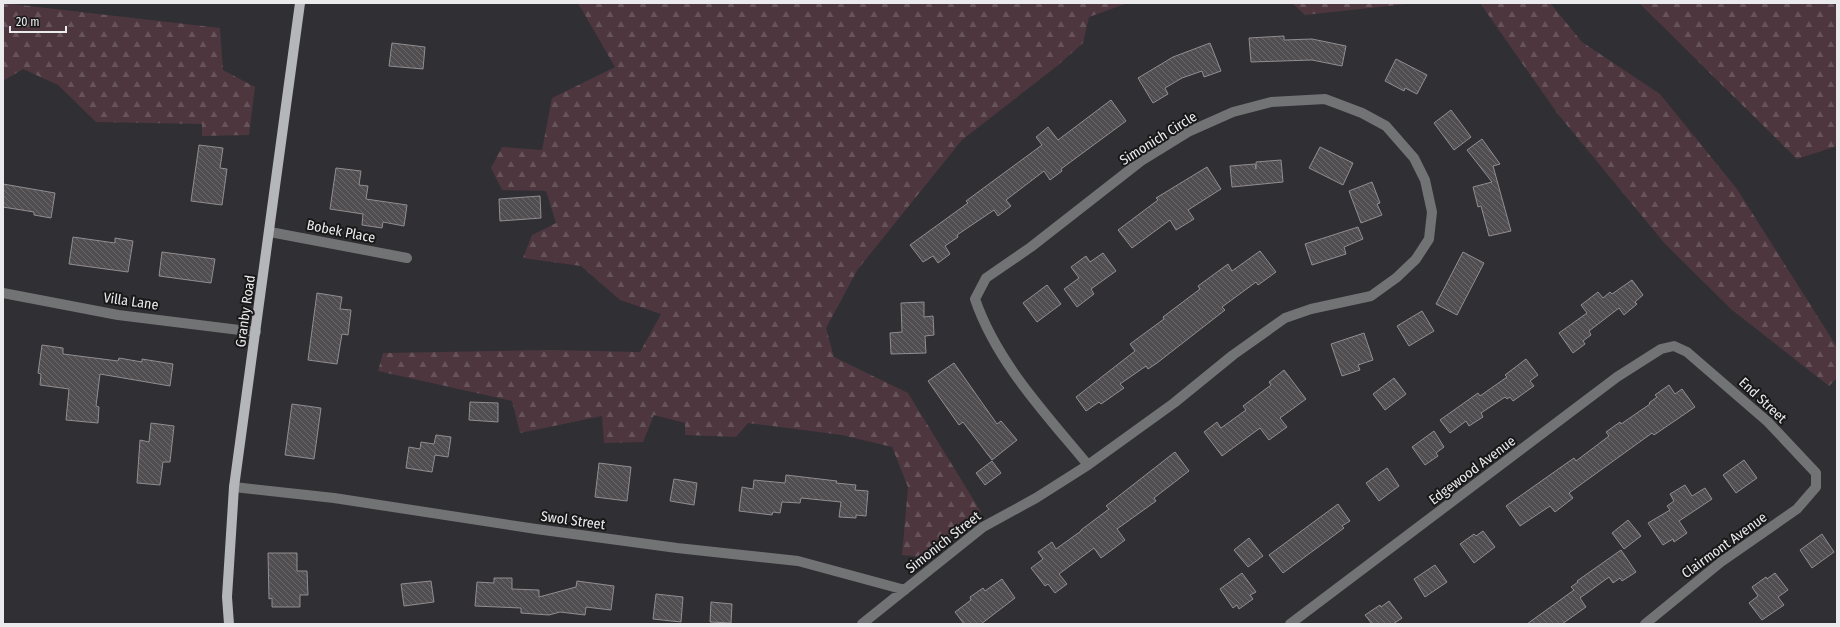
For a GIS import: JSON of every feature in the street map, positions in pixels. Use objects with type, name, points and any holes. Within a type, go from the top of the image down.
[{"type":"main road","name":"Granby Road","points":[[229,624],[227,597],[234,487],[270,232],[300,3]]},
{"type":"street","name":"Simonich Circle","points":[[1325,99],[1362,113],[1386,126],[1414,158],[1425,180],[1432,212],[1429,239],[1416,259],[1396,278],[1371,296],[1311,309],[1285,318],[1233,355],[1174,403],[1088,465],[1030,395],[995,343],[982,319],[975,299],[986,278],[1031,247],[1141,161],[1188,132],[1233,112],[1271,102],[1325,99]]},
{"type":"street","name":"Bobek Place","points":[[270,232],[407,258]]},
{"type":"street","name":"Villa Lane","points":[[3,293],[118,314],[256,332]]},
{"type":"street","name":"End Street","points":[[1674,346],[1687,352],[1699,361],[1768,422],[1816,473],[1816,487]]},
{"type":"street","name":"Edgewood Avenue","points":[[1290,624],[1617,377],[1661,349],[1674,346]]},
{"type":"street","name":"Simonich Street","points":[[862,624],[983,527],[1036,498],[1088,465]]},
{"type":"street","name":"Swol Street","points":[[234,487],[334,498],[536,529],[669,547],[798,561],[906,590]]},
{"type":"street","name":"Clairmont Avenue","points":[[1645,624],[1721,562],[1797,509],[1816,487]]},
{"type":"green space","points":[[3,3],[220,28],[223,70],[255,87],[249,135],[202,136],[202,124],[96,122],[58,85],[23,69],[3,81]]},
{"type":"green space","points":[[578,3],[1128,3],[1089,17],[1083,43],[1057,66],[962,140],[858,269],[826,328],[834,357],[908,393],[981,512],[922,557],[902,555],[908,487],[892,447],[842,435],[748,423],[736,437],[685,435],[685,423],[654,415],[643,442],[604,443],[602,416],[520,433],[512,401],[378,371],[383,353],[550,350],[640,352],[661,314],[620,300],[581,266],[523,258],[532,235],[556,223],[546,191],[502,190],[491,168],[502,147],[542,150],[552,98],[615,67]]},
{"type":"green space","points":[[1292,3],[1416,3],[1305,15]]},
{"type":"green space","points":[[1480,3],[1550,3],[1582,42],[1660,94],[1737,189],[1837,347],[1837,378],[1829,386],[1732,310],[1665,244],[1557,113]]},
{"type":"green space","points":[[1639,3],[1837,3],[1837,146],[1797,159]]},
{"type":"building","points":[[1284,36],[1284,40],[1312,39],[1346,46],[1342,66],[1312,60],[1251,62],[1249,38]]},
{"type":"building","points":[[392,43],[425,47],[423,69],[389,66]]},
{"type":"building","points":[[1210,43],[1221,71],[1204,77],[1202,71],[1182,78],[1165,88],[1168,94],[1153,103],[1138,78],[1173,57]]},
{"type":"building","points":[[1396,59],[1427,75],[1417,94],[1405,88],[1404,91],[1385,81]]},
{"type":"building","points":[[1111,100],[1126,121],[1061,169],[1062,171],[1050,180],[1044,171],[1006,200],[1011,206],[998,216],[994,210],[957,235],[958,237],[945,246],[950,254],[938,263],[933,256],[923,262],[910,245],[968,203],[966,201],[1042,145],[1036,137],[1048,127],[1058,140]]},
{"type":"building","points":[[1451,110],[1471,137],[1454,150],[1434,123]]},
{"type":"building","points":[[1482,139],[1500,164],[1493,166],[1511,231],[1489,236],[1481,206],[1478,207],[1473,187],[1492,182],[1467,150]]},
{"type":"building","points":[[199,145],[223,148],[220,168],[227,169],[222,205],[191,201]]},
{"type":"building","points":[[1320,147],[1353,163],[1343,185],[1309,168]]},
{"type":"building","points":[[1281,160],[1283,182],[1232,187],[1230,166],[1255,164],[1256,169],[1256,162]]},
{"type":"building","points":[[1207,167],[1221,189],[1188,210],[1194,219],[1176,230],[1170,220],[1132,248],[1118,230],[1158,200],[1156,198]]},
{"type":"building","points":[[336,168],[361,171],[359,185],[368,186],[366,199],[407,205],[404,226],[383,222],[382,228],[362,225],[363,214],[330,209]]},
{"type":"building","points":[[1372,182],[1380,203],[1377,204],[1382,215],[1361,223],[1349,191]]},
{"type":"building","points":[[3,184],[55,193],[51,218],[34,215],[34,212],[3,207]]},
{"type":"building","points":[[540,196],[541,218],[500,221],[499,199]]},
{"type":"building","points":[[1358,227],[1363,239],[1344,247],[1346,254],[1312,265],[1305,244]]},
{"type":"building","points":[[73,237],[115,243],[115,238],[133,241],[128,272],[69,264]]},
{"type":"building","points":[[1260,251],[1276,272],[1258,285],[1256,282],[1222,307],[1225,310],[1157,363],[1148,369],[1146,366],[1120,384],[1124,388],[1101,404],[1099,402],[1086,411],[1076,397],[1135,351],[1130,344],[1164,319],[1163,317],[1200,289],[1198,286],[1228,264],[1232,271]]},
{"type":"building","points":[[162,252],[215,259],[211,283],[159,276]]},
{"type":"building","points":[[1463,252],[1484,263],[1457,315],[1436,304]]},
{"type":"building","points":[[1103,253],[1116,271],[1091,289],[1094,294],[1077,307],[1064,289],[1079,278],[1071,267],[1086,256],[1090,262]]},
{"type":"building","points":[[1632,280],[1643,295],[1635,302],[1637,304],[1624,315],[1619,308],[1589,331],[1591,335],[1583,341],[1585,344],[1573,353],[1559,333],[1587,313],[1581,305],[1598,292],[1603,298],[1610,292],[1612,294]]},
{"type":"building","points":[[1047,285],[1061,304],[1037,322],[1023,303]]},
{"type":"building","points":[[317,293],[342,297],[340,309],[351,310],[348,335],[342,334],[337,364],[308,360]]},
{"type":"building","points":[[924,302],[924,317],[933,316],[934,335],[925,336],[926,353],[891,354],[890,333],[902,332],[901,303]]},
{"type":"building","points":[[1422,311],[1434,331],[1409,346],[1397,326]]},
{"type":"building","points":[[1364,333],[1373,360],[1358,365],[1360,370],[1342,376],[1331,344]]},
{"type":"building","points":[[42,345],[63,348],[63,354],[118,361],[119,358],[142,362],[142,359],[173,364],[170,386],[100,374],[96,406],[99,407],[98,423],[66,420],[69,389],[40,385],[41,374],[38,373]]},
{"type":"building","points":[[1526,359],[1538,375],[1530,381],[1534,386],[1513,401],[1510,397],[1507,399],[1505,397],[1481,413],[1483,417],[1469,426],[1466,421],[1450,433],[1440,420],[1478,393],[1480,396],[1507,377],[1505,375]]},
{"type":"building","points":[[954,363],[997,424],[1001,421],[1017,440],[992,460],[963,422],[959,425],[928,381]]},
{"type":"building","points":[[1284,370],[1306,399],[1280,418],[1287,427],[1269,440],[1260,428],[1222,456],[1204,432],[1217,422],[1221,428],[1246,410],[1243,406],[1271,385],[1269,382]]},
{"type":"building","points":[[1394,378],[1406,394],[1385,410],[1373,394]]},
{"type":"building","points":[[1669,385],[1675,394],[1682,389],[1695,407],[1654,435],[1652,433],[1569,493],[1573,498],[1555,512],[1550,506],[1520,526],[1506,506],[1574,458],[1576,461],[1609,436],[1606,432],[1620,422],[1621,424],[1650,404],[1649,403],[1657,397],[1655,395]]},
{"type":"building","points":[[470,402],[498,403],[498,422],[469,420]]},
{"type":"building","points":[[292,404],[321,408],[314,459],[285,455]]},
{"type":"building","points":[[151,423],[174,426],[170,462],[163,462],[160,485],[137,483],[140,440],[149,442]]},
{"type":"building","points":[[1434,431],[1444,447],[1436,453],[1438,456],[1425,465],[1412,447]]},
{"type":"building","points":[[436,435],[451,437],[448,457],[435,455],[432,472],[406,468],[409,447],[420,449],[421,442],[434,444]]},
{"type":"building","points":[[1175,452],[1189,471],[1154,498],[1156,501],[1117,529],[1125,540],[1101,558],[1094,548],[1059,574],[1067,584],[1055,593],[1048,584],[1045,586],[1031,568],[1043,559],[1038,552],[1052,542],[1056,549],[1081,531],[1109,509],[1106,506]]},
{"type":"building","points":[[1744,460],[1757,478],[1736,493],[1723,475]]},
{"type":"building","points":[[992,461],[1001,473],[985,485],[976,473]]},
{"type":"building","points":[[599,463],[631,467],[627,501],[595,497]]},
{"type":"building","points":[[1387,468],[1399,486],[1379,501],[1366,483]]},
{"type":"building","points":[[786,475],[837,481],[836,483],[856,485],[855,490],[868,491],[866,516],[856,515],[856,518],[839,517],[841,502],[801,498],[800,503],[782,502],[780,513],[773,512],[772,515],[739,511],[742,487],[753,489],[754,480],[785,483]]},
{"type":"building","points":[[674,479],[697,483],[694,505],[670,501]]},
{"type":"building","points":[[1685,485],[1692,496],[1705,488],[1712,499],[1679,521],[1687,533],[1674,542],[1673,539],[1663,545],[1648,523],[1670,510],[1667,506],[1674,501],[1670,494]]},
{"type":"building","points":[[1338,504],[1350,521],[1342,526],[1344,528],[1283,573],[1269,555]]},
{"type":"building","points":[[1628,520],[1641,536],[1624,549],[1612,533]]},
{"type":"building","points":[[1483,531],[1495,547],[1474,563],[1460,544],[1474,534],[1476,536]]},
{"type":"building","points":[[1822,534],[1834,552],[1812,568],[1800,550]]},
{"type":"building","points":[[1249,538],[1263,556],[1248,567],[1234,550]]},
{"type":"building","points":[[1621,550],[1636,572],[1622,581],[1620,578],[1613,583],[1609,577],[1580,598],[1586,607],[1562,624],[1527,624],[1574,590],[1571,587],[1578,582],[1577,581]]},
{"type":"building","points":[[268,553],[297,553],[297,571],[307,571],[308,595],[300,595],[300,607],[272,607],[272,598],[269,599]]},
{"type":"building","points":[[1435,565],[1447,582],[1425,597],[1414,579]]},
{"type":"building","points":[[1242,573],[1256,592],[1250,595],[1253,599],[1239,609],[1237,605],[1233,608],[1220,589]]},
{"type":"building","points":[[1775,573],[1788,590],[1778,597],[1784,605],[1762,620],[1749,603],[1758,596],[1752,587],[1766,577],[1767,579]]},
{"type":"building","points":[[494,578],[512,578],[512,589],[539,590],[539,597],[576,587],[577,581],[614,586],[611,610],[586,607],[585,615],[560,612],[549,615],[521,613],[521,608],[475,606],[477,582],[494,583]]},
{"type":"building","points":[[1002,579],[1015,598],[981,624],[964,624],[955,612],[971,600],[970,597],[983,588],[985,591]]},
{"type":"building","points":[[431,581],[434,602],[404,606],[401,584]]},
{"type":"building","points":[[656,594],[683,597],[681,622],[653,619]]},
{"type":"building","points":[[1389,601],[1402,618],[1393,624],[1372,624],[1365,615]]},
{"type":"building","points":[[711,602],[732,604],[731,623],[710,622]]}]
